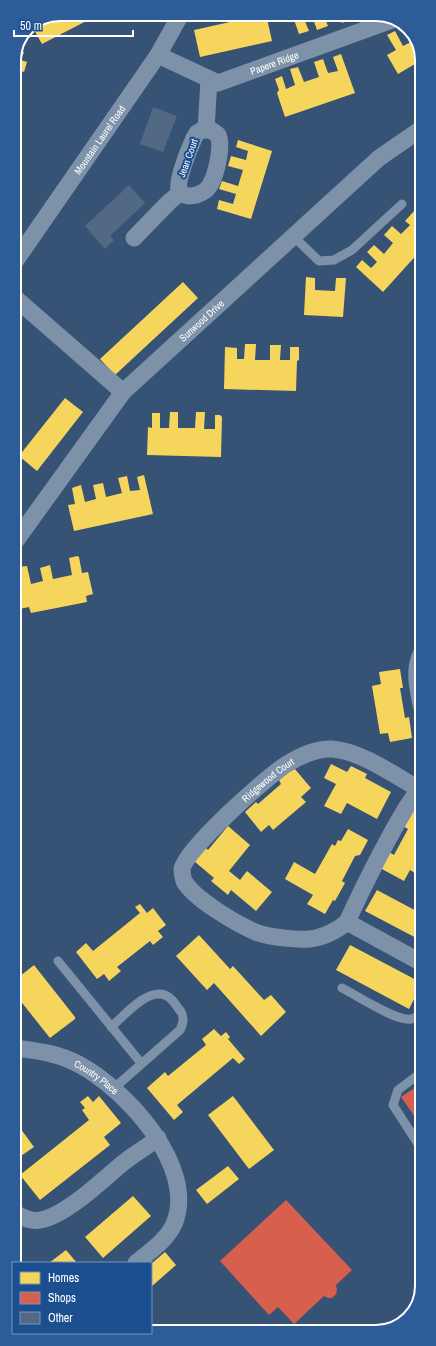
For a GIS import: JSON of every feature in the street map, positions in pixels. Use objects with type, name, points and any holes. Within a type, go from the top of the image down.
[{"type":"street","name":"Mountain Laurel Road","points":[[21,253],[158,55],[177,21]]},
{"type":"street","name":"Papere Ridge","points":[[158,55],[218,83],[385,23]]},
{"type":"street","name":"Jean Court","points":[[206,130],[209,79]]},
{"type":"street","name":"Jean Court","points":[[202,130],[206,130],[216,132],[220,139],[220,152],[214,177],[206,190],[202,193],[194,196],[187,196],[179,190],[180,175],[197,133],[202,130]]},
{"type":"street","name":"Sunwood Drive","points":[[21,534],[124,392],[379,158],[415,133]]},
{"type":"street","name":"Jean Court","points":[[134,238],[169,202],[181,192]]},
{"type":"street","points":[[21,303],[124,392]]},
{"type":"street","name":"Ridgewood Court","points":[[415,785],[348,751],[330,748],[303,755],[285,765],[225,816],[189,857],[182,868],[183,880],[193,892],[213,907],[258,933],[290,939],[310,940],[323,936],[339,929],[347,922],[375,864],[407,807],[415,796]]},
{"type":"street","points":[[347,922],[415,959]]},
{"type":"street","name":"Country Place","points":[[21,1049],[52,1053],[85,1068],[102,1078],[132,1107],[158,1138],[175,1176],[178,1191],[177,1207],[174,1224],[164,1239],[137,1262]]},
{"type":"street","points":[[21,1216],[28,1220],[40,1220],[52,1217],[72,1205],[125,1162],[158,1138]]},
{"type":"lane","points":[[293,236],[319,261],[334,260],[352,250],[402,204]]},
{"type":"lane","points":[[58,961],[141,1063]]},
{"type":"lane","points":[[342,988],[403,1019],[412,1019],[415,1017]]},
{"type":"lane","points":[[111,1027],[146,997],[155,993],[165,995],[179,1008],[182,1012],[184,1022],[180,1030],[113,1089]]},
{"type":"lane","points":[[415,1077],[398,1090],[393,1105],[415,1139]]},
{"type":"building: Homes","points":[[60,21],[86,21],[42,44],[35,31],[45,24]]},
{"type":"building: Homes","points":[[234,21],[268,21],[272,41],[200,57],[194,30]]},
{"type":"building: Homes","points":[[294,21],[305,21],[309,31],[299,34]]},
{"type":"building: Homes","points":[[314,21],[326,21],[328,26],[317,30]]},
{"type":"building: Homes","points":[[395,31],[403,46],[411,42],[414,50],[415,64],[398,74],[387,55],[396,50],[387,35]]},
{"type":"building: Homes","points":[[341,54],[355,93],[285,117],[277,93],[279,90],[275,79],[282,76],[286,89],[295,85],[290,69],[298,67],[304,82],[319,77],[314,62],[323,59],[328,73],[338,71],[333,57]]},
{"type":"building: Homes","points":[[21,60],[27,62],[24,72],[21,71]]},
{"type":"building: Homes","points":[[238,140],[272,151],[251,219],[217,209],[219,200],[233,204],[236,194],[219,189],[222,181],[238,186],[243,170],[228,166],[231,156],[246,160],[248,151],[236,147]]},
{"type":"building: Homes","points":[[415,212],[415,257],[383,292],[356,267],[362,260],[371,268],[377,262],[367,252],[374,245],[384,254],[393,243],[384,235],[392,226],[401,234],[410,225],[405,221]]},
{"type":"building: Homes","points":[[306,277],[315,278],[315,290],[335,291],[336,278],[346,278],[343,317],[304,315]]},
{"type":"building: Homes","points":[[183,282],[198,298],[115,375],[100,359]]},
{"type":"building: Homes","points":[[245,344],[256,344],[255,360],[270,360],[270,345],[281,345],[280,360],[290,360],[290,347],[299,347],[296,391],[224,389],[225,347],[237,348],[237,359],[244,359]]},
{"type":"building: Homes","points":[[65,398],[83,412],[37,471],[21,458],[21,453]]},
{"type":"building: Homes","points":[[170,412],[178,412],[178,428],[195,428],[196,412],[205,412],[204,429],[215,429],[215,415],[220,415],[222,417],[221,457],[147,455],[148,427],[152,428],[152,413],[160,413],[160,428],[169,428]]},
{"type":"building: Homes","points":[[144,475],[153,514],[74,531],[68,505],[75,504],[72,488],[81,485],[85,502],[96,499],[93,485],[103,483],[106,497],[122,493],[118,478],[127,476],[130,491],[140,490],[137,477]]},
{"type":"building: Homes","points":[[79,557],[82,573],[88,572],[93,594],[86,596],[87,602],[31,613],[29,607],[21,609],[21,567],[27,566],[31,584],[43,581],[40,568],[50,565],[53,579],[72,575],[69,558]]},
{"type":"building: Homes","points":[[400,669],[403,688],[400,688],[405,718],[409,717],[412,738],[390,742],[388,733],[380,734],[372,686],[381,684],[379,672]]},
{"type":"building: Homes","points":[[331,764],[347,772],[351,766],[367,774],[365,778],[391,792],[377,819],[347,803],[341,814],[324,806],[336,784],[324,778]]},
{"type":"building: Homes","points":[[294,768],[311,788],[301,797],[306,802],[273,830],[269,825],[261,832],[245,812],[256,802],[258,804],[281,784],[279,780]]},
{"type":"building: Homes","points":[[413,809],[415,810],[415,873],[410,870],[404,881],[380,868],[389,852],[394,855],[408,829],[403,826]]},
{"type":"building: Homes","points":[[228,826],[250,845],[229,871],[240,880],[247,871],[272,892],[256,911],[231,890],[228,895],[211,881],[214,878],[194,861],[205,847],[208,850]]},
{"type":"building: Homes","points":[[348,829],[368,840],[360,855],[355,856],[342,881],[345,883],[335,901],[333,900],[325,914],[307,904],[313,895],[285,879],[294,862],[315,874],[332,844],[335,846],[338,840],[341,841]]},
{"type":"building: Homes","points":[[377,890],[415,910],[415,937],[365,911]]},
{"type":"building: Homes","points":[[140,904],[147,913],[153,908],[166,925],[158,931],[163,937],[153,945],[150,941],[117,967],[121,971],[109,981],[104,974],[97,979],[76,952],[86,943],[93,951],[140,913],[135,907]]},
{"type":"building: Homes","points":[[199,935],[230,969],[233,966],[264,1000],[271,995],[286,1012],[261,1036],[214,983],[207,990],[176,956]]},
{"type":"building: Homes","points":[[350,945],[415,979],[415,997],[409,1009],[336,970]]},
{"type":"building: Homes","points":[[34,965],[75,1017],[75,1019],[50,1038],[21,1002],[21,975]]},
{"type":"building: Homes","points":[[214,1029],[221,1036],[226,1032],[230,1037],[228,1039],[245,1059],[239,1064],[233,1058],[177,1105],[183,1112],[174,1120],[147,1088],[165,1072],[168,1076],[206,1045],[202,1039]]},
{"type":"building: Homes","points":[[88,1096],[93,1102],[99,1096],[121,1123],[104,1137],[110,1145],[40,1200],[21,1176],[21,1174],[89,1120],[82,1110],[85,1108],[80,1102]]},
{"type":"building: Homes","points":[[233,1096],[274,1150],[249,1169],[208,1115]]},
{"type":"building: Homes","points":[[21,1129],[34,1147],[21,1156]]},
{"type":"building: Homes","points":[[228,1166],[239,1179],[207,1204],[196,1190]]},
{"type":"building: Homes","points":[[133,1196],[151,1216],[103,1258],[85,1237]]},
{"type":"building: Homes","points":[[66,1250],[76,1262],[50,1262]]},
{"type":"building: Homes","points":[[165,1252],[176,1265],[152,1286],[152,1263]]},
{"type":"building: Shops","points":[[415,1088],[415,1117],[401,1097]]},
{"type":"building: Shops","points":[[286,1200],[352,1270],[336,1285],[336,1294],[332,1298],[324,1296],[294,1324],[278,1307],[269,1315],[220,1261]]},
{"type":"building: Other","points":[[153,107],[177,116],[163,152],[140,144]]},
{"type":"building: Other","points":[[129,185],[145,203],[110,236],[114,240],[105,249],[85,226]]}]
